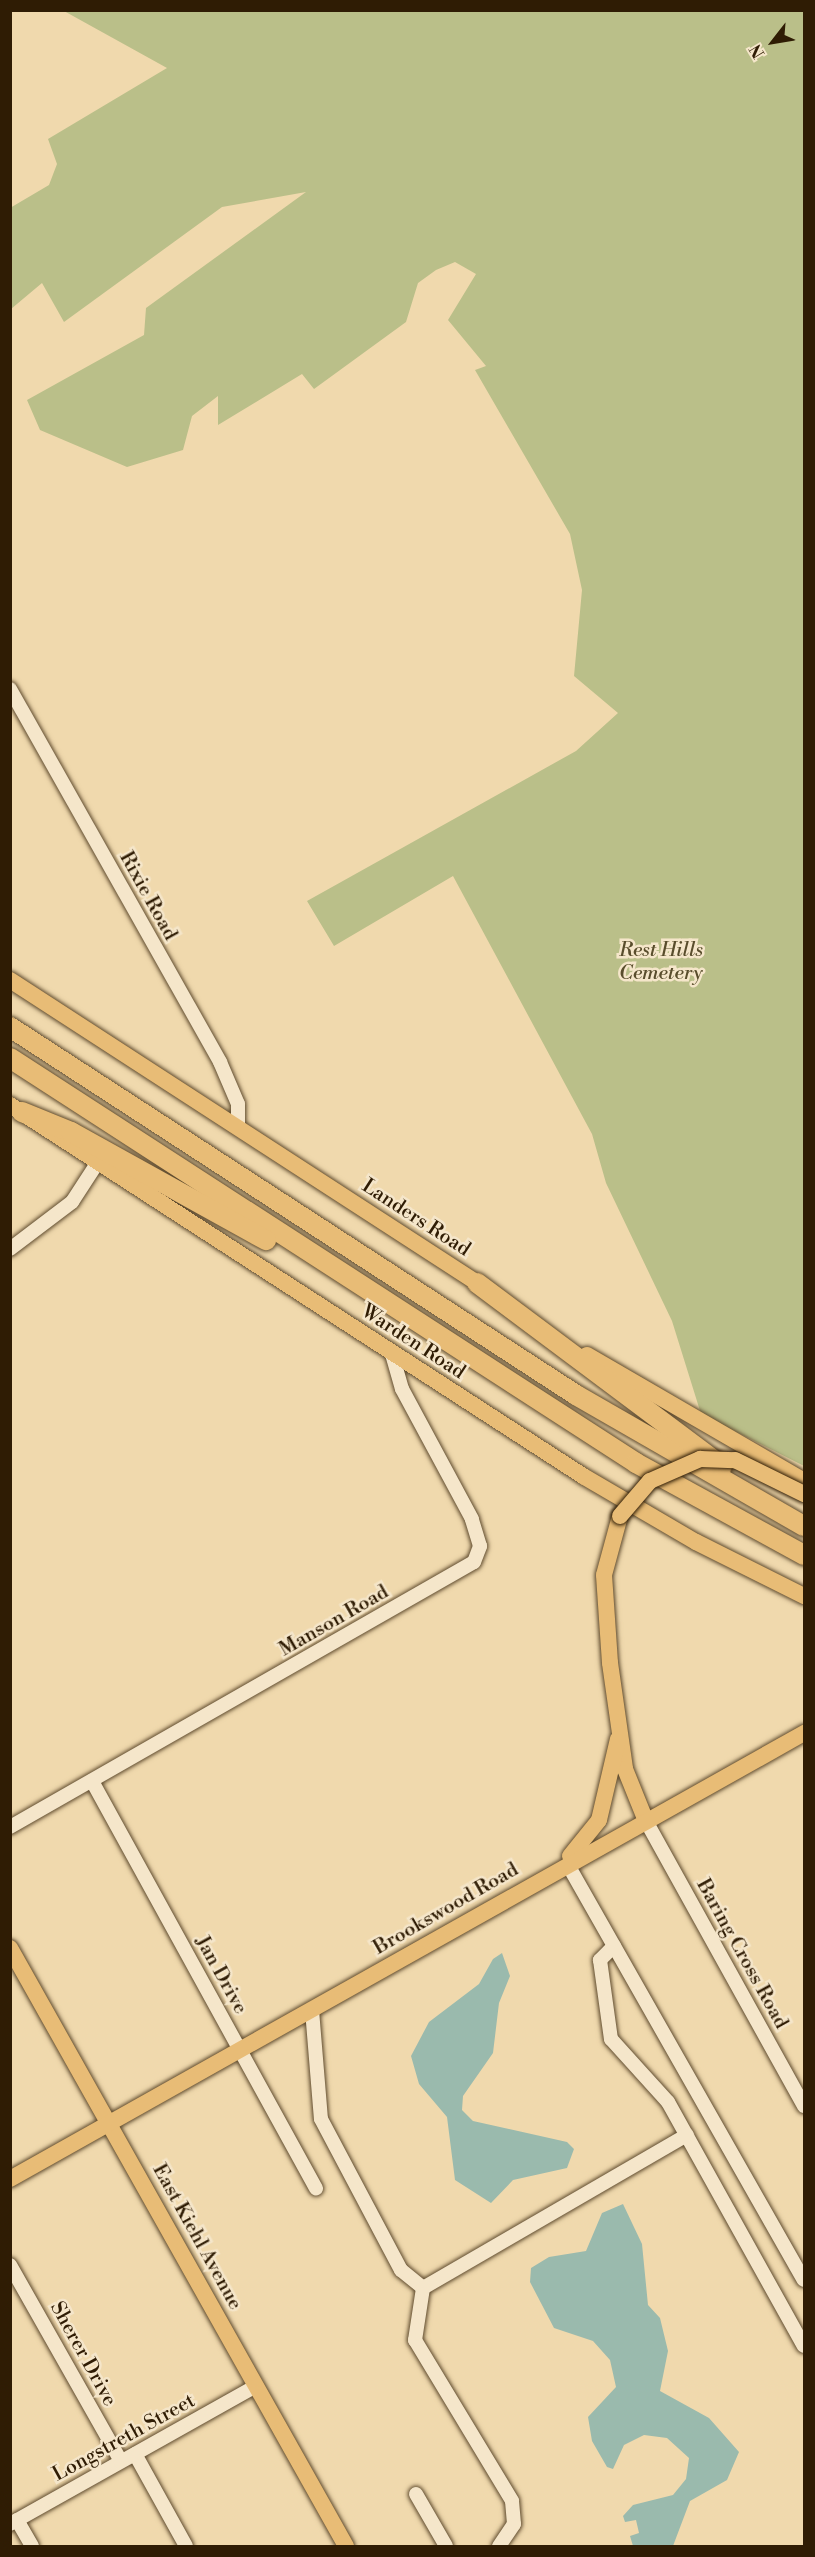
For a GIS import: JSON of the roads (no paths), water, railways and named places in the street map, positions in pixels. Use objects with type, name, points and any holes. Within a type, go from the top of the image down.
[{"type":"highway","points":[[10,1027],[576,1395],[804,1526]]},
{"type":"highway","points":[[10,1058],[368,1294],[636,1463],[804,1555]]},
{"type":"highway","points":[[16,1108],[71,1132],[368,1294]]},
{"type":"highway","points":[[477,1283],[741,1479],[766,1506]]},
{"type":"main road","name":"Landers Road","points":[[10,980],[477,1283],[704,1427],[804,1480]]},
{"type":"main road","name":"Warden Road","points":[[16,1108],[392,1353],[653,1518],[804,1596]]},
{"type":"main road","points":[[645,1821],[625,1769],[619,1735],[604,1575],[620,1516],[650,1481],[700,1459],[735,1460],[804,1494]]},
{"type":"main road","name":"Brookswood Road","points":[[10,2180],[804,1733]]},
{"type":"main road","points":[[547,1876],[584,1845],[599,1820],[619,1735]]},
{"type":"main road","name":"East Kiehl Avenue","points":[[10,1948],[346,2547]]},
{"type":"street","name":"Rixie Road","points":[[10,689],[220,1062],[238,1104],[238,1127]]},
{"type":"street","points":[[10,1249],[72,1202],[98,1162]]},
{"type":"street","name":"Manson Road","points":[[10,1827],[474,1562],[480,1546],[476,1528],[402,1389],[392,1353]]},
{"type":"street","name":"Jan Drive","points":[[92,1780],[316,2189]]},
{"type":"street","name":"Baring Cross Road","points":[[645,1821],[804,2106]]},
{"type":"street","points":[[568,1865],[804,2280]]},
{"type":"street","points":[[614,1946],[600,1960],[611,2039],[668,2102],[804,2346]]},
{"type":"street","points":[[312,2010],[321,2119],[401,2270],[423,2288]]},
{"type":"street","points":[[423,2288],[687,2135]]},
{"type":"street","name":"Sherer Drive","points":[[10,2265],[121,2461]]},
{"type":"street","points":[[423,2288],[415,2340],[513,2501],[514,2524],[499,2547]]},
{"type":"street","name":"Longstreth Street","points":[[14,2522],[256,2386]]},
{"type":"street","points":[[135,2454],[186,2547]]},
{"type":"street","points":[[416,2494],[446,2547]]},
{"type":"street","points":[[14,2522],[32,2547]]},
{"type":"park label","name":"Rest Hills Cemetery","points":[[661,962]]}]
